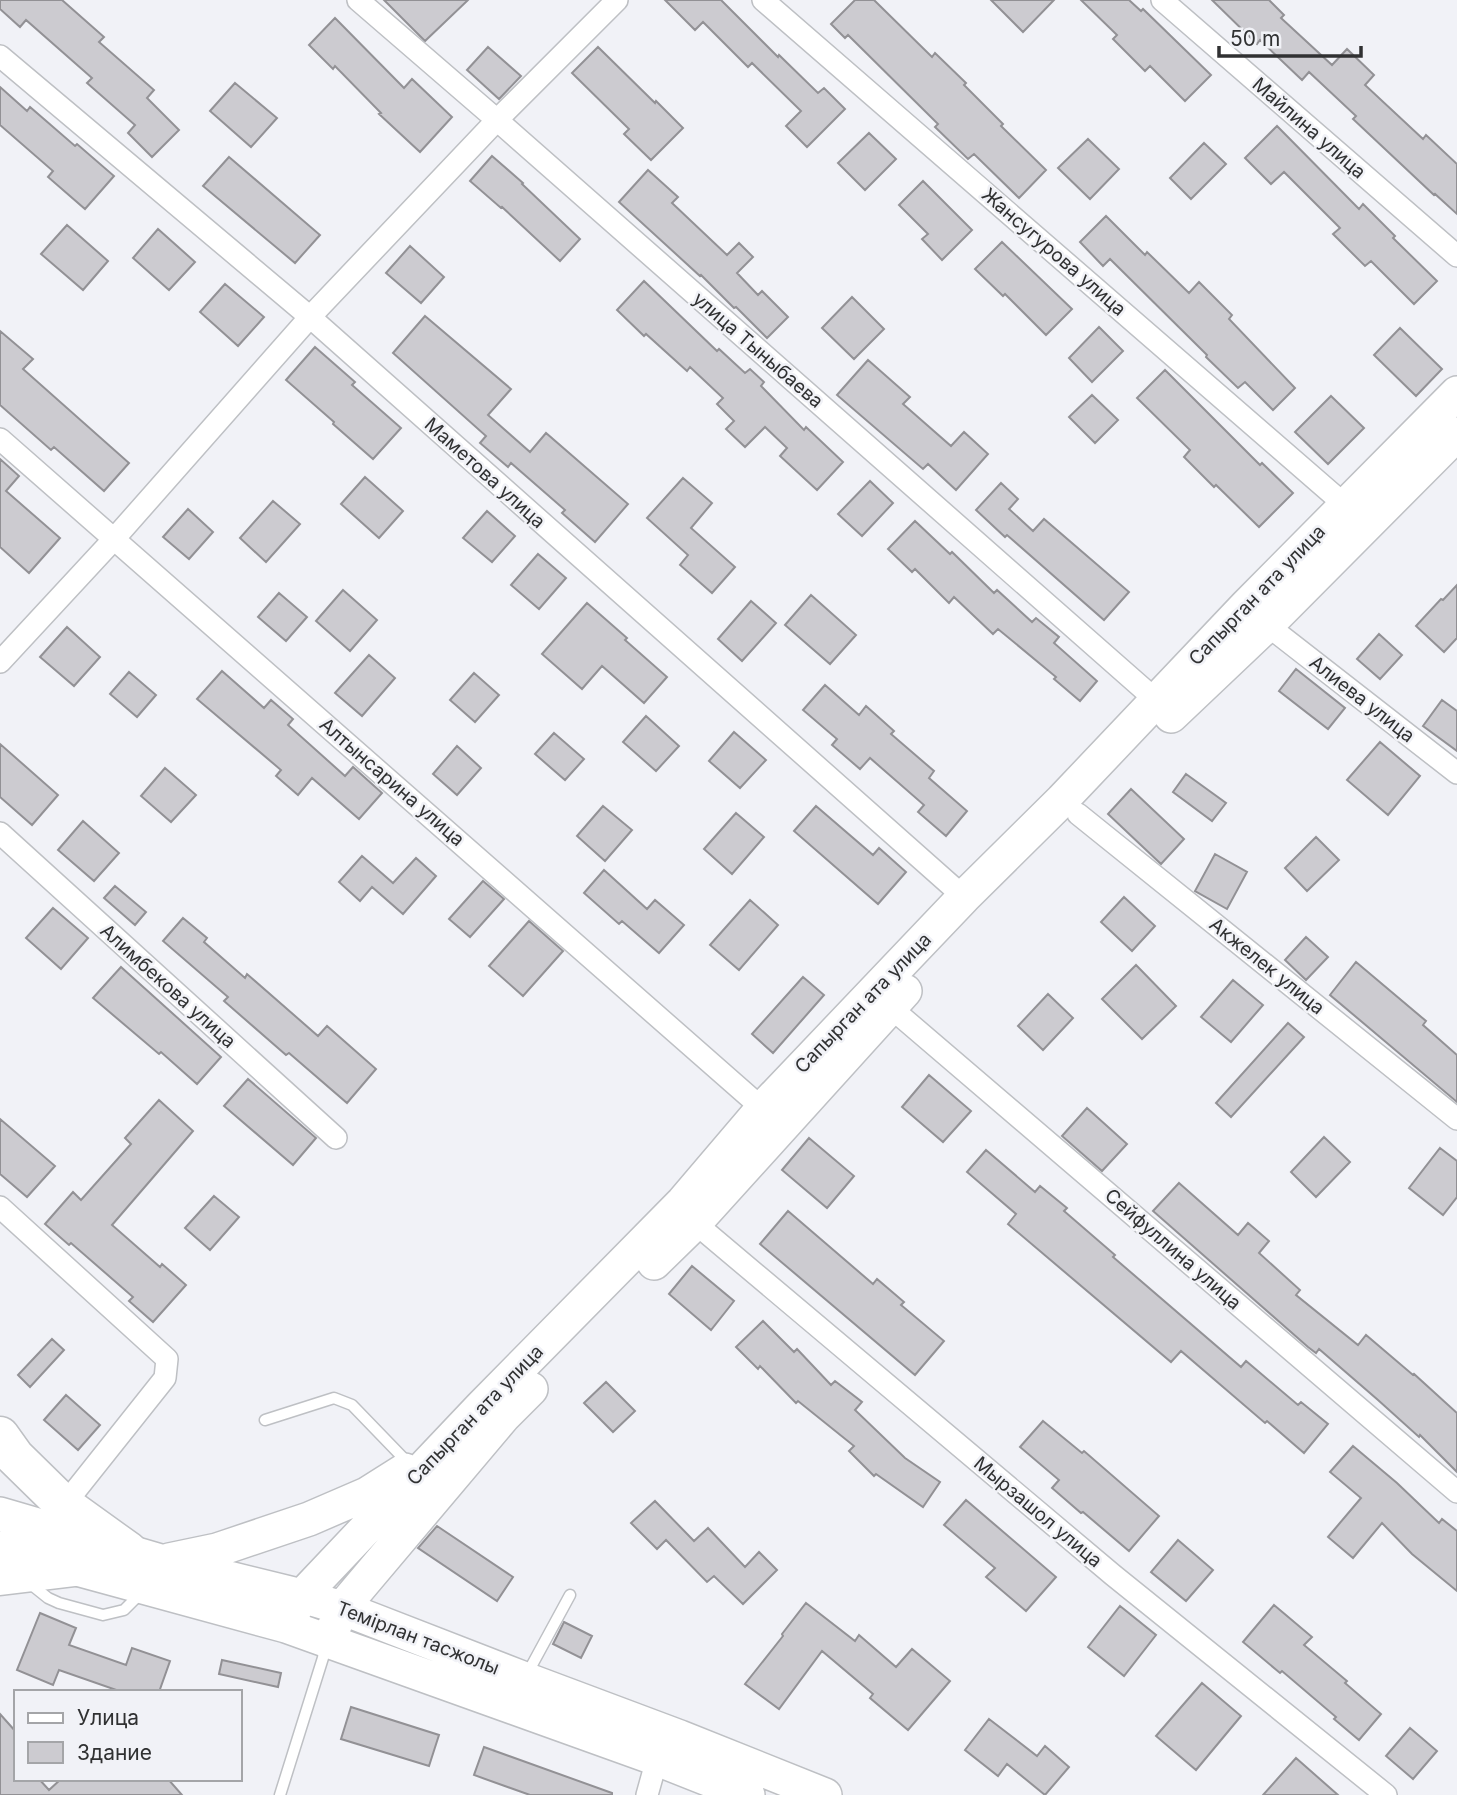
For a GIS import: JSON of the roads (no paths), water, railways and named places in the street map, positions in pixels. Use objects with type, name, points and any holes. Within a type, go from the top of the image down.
[{"type":"highway","points":[[0,1436],[15,1457],[64,1505],[146,1567]]},
{"type":"highway","points":[[6,1566],[75,1567]]},
{"type":"main road","name":"Сапырган ата улица","points":[[328,1642],[342,1608],[504,1416],[695,1223],[772,1117],[964,897],[1062,800],[1246,606],[1457,393]]},
{"type":"main road","name":"Сапырган ата улица","points":[[286,1626],[302,1596],[446,1444],[683,1202],[890,1007],[1173,714],[1267,625],[1457,434]]},
{"type":"main road","points":[[146,1567],[217,1550],[309,1519],[367,1494],[446,1444]]},
{"type":"main road","name":"Темірлан тасжолы","points":[[0,1514],[146,1567],[328,1642],[657,1759],[748,1795]]},
{"type":"main road","name":"Темірлан тасжолы","points":[[75,1567],[146,1567],[302,1596],[342,1608],[825,1795]]},
{"type":"street","name":"улица Тыныбаева","points":[[358,0],[1157,701]]},
{"type":"street","points":[[0,662],[114,539],[310,317],[497,120],[617,0]]},
{"type":"street","name":"Жансугурова улица","points":[[763,0],[1345,505]]},
{"type":"street","name":"Майлина улица","points":[[1162,0],[1457,256]]},
{"type":"street","name":"Маметова улица","points":[[0,56],[310,317],[964,897]]},
{"type":"street","name":"Алтынсарина улица","points":[[0,439],[772,1117]]},
{"type":"street","name":"Алиева улица","points":[[1267,625],[1457,773]]},
{"type":"street","name":"Акжелек улица","points":[[1078,814],[1457,1119]]},
{"type":"street","name":"Алимбекова улица","points":[[0,833],[336,1138]]},
{"type":"street","name":"Сейфуллина улица","points":[[890,1007],[1457,1492]]},
{"type":"street","points":[[0,1207],[167,1359],[165,1378],[64,1505]]},
{"type":"street","name":"Мырзашол улица","points":[[695,1223],[1113,1575],[1386,1795]]},
{"type":"street","points":[[647,1795],[657,1759]]},
{"type":"lane","points":[[265,1420],[334,1398],[352,1405],[411,1466]]},
{"type":"lane","points":[[6,1566],[48,1598],[103,1615],[124,1610],[146,1567]]},
{"type":"lane","points":[[525,1679],[570,1595]]},
{"type":"lane","points":[[279,1795],[328,1642]]}]
